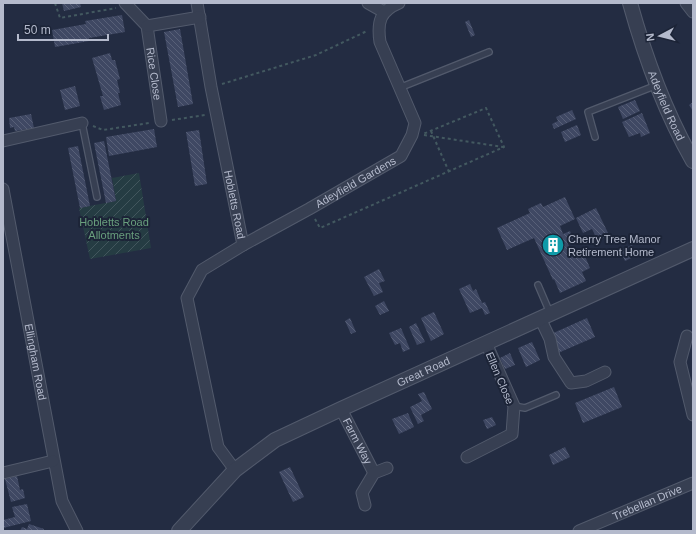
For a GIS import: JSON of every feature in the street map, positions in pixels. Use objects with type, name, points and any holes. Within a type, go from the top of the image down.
[{"type":"street","name":"Hobletts Road","points":[[197,3],[211,87],[242,244],[202,270],[187,298],[218,447],[235,470]]},
{"type":"street","points":[[368,3],[384,12]]},
{"type":"street","points":[[378,30],[384,12],[399,3]]},
{"type":"street","name":"Adeyfield Road","points":[[630,3],[657,85],[693,161]]},
{"type":"street","points":[[686,3],[693,12]]},
{"type":"street","points":[[126,4],[147,26],[200,17]]},
{"type":"street","name":"Rice Close","points":[[147,26],[161,122]]},
{"type":"street","name":"Adeyfield Gardens","points":[[242,244],[309,209],[401,156],[412,135],[415,122],[380,42],[378,30]]},
{"type":"street","points":[[3,141],[82,123]]},
{"type":"street","name":"Ellingham Road","points":[[3,189],[53,461],[62,501],[77,531]]},
{"type":"street","name":"Great Road","points":[[183,529],[235,470],[275,440],[693,249]]},
{"type":"street","points":[[545,316],[554,357],[570,383],[586,381],[605,372]]},
{"type":"street","points":[[687,336],[680,362],[693,414]]},
{"type":"street","name":"Ellen Close","points":[[467,457],[512,434],[514,406],[486,343]]},
{"type":"street","name":"Farm Way","points":[[341,409],[374,473]]},
{"type":"street","points":[[3,473],[53,461]]},
{"type":"street","name":"Farm Way","points":[[365,505],[362,493],[374,473],[387,468]]},
{"type":"street","name":"Trebellan Drive","points":[[579,531],[693,483]]},
{"type":"lane","points":[[400,88],[489,52]]},
{"type":"lane","points":[[595,136],[588,112],[657,85]]},
{"type":"lane","points":[[82,123],[97,197]]},
{"type":"lane","points":[[538,285],[545,316]]},
{"type":"lane","points":[[514,406],[526,408],[556,395]]},
{"type":"path","points":[[55,3],[60,18],[126,4]]},
{"type":"path","points":[[211,87],[316,55],[369,30],[378,30]]},
{"type":"path","points":[[486,108],[504,147],[434,136],[422,135],[486,108]]},
{"type":"path","points":[[431,131],[449,172]]},
{"type":"path","points":[[309,209],[320,228],[504,147]]},
{"type":"green space","name":"Hobletts Road Allotments","points":[[139,173],[151,248],[90,259],[79,208],[116,201],[112,178]]},
{"type":"building","points":[[62,3],[80,3],[81,7],[64,11]]},
{"type":"building","points":[[122,15],[125,32],[89,38],[89,41],[55,47],[52,30],[86,24],[85,21]]},
{"type":"building","points":[[469,20],[475,35],[471,37],[465,22]]},
{"type":"building","points":[[180,29],[193,104],[178,107],[164,32]]},
{"type":"building","points":[[110,53],[112,60],[115,60],[120,79],[117,80],[121,105],[104,110],[100,96],[103,96],[92,58]]},
{"type":"building","points":[[75,86],[80,106],[65,110],[60,90]]},
{"type":"building","points":[[635,100],[640,111],[623,119],[618,107]]},
{"type":"building","points":[[693,102],[693,111],[689,105]]},
{"type":"building","points":[[572,110],[576,119],[554,129],[552,124],[558,121],[556,117]]},
{"type":"building","points":[[642,113],[650,133],[641,137],[640,133],[629,137],[622,122]]},
{"type":"building","points":[[31,114],[34,128],[15,131],[14,127],[10,128],[9,118]]},
{"type":"building","points":[[577,125],[581,135],[565,142],[561,132]]},
{"type":"building","points":[[154,129],[157,147],[109,156],[106,137]]},
{"type":"building","points":[[199,130],[207,184],[195,186],[186,132]]},
{"type":"building","points":[[104,141],[116,201],[106,203],[94,143]]},
{"type":"building","points":[[78,146],[90,206],[80,208],[68,148]]},
{"type":"building","name":"Cherry Tree Manor Retirement Home","points":[[565,197],[575,219],[560,226],[563,234],[570,231],[573,239],[567,242],[572,253],[582,249],[590,268],[582,272],[586,281],[560,293],[534,238],[507,250],[497,228],[530,213],[528,209],[541,203],[543,207]]},
{"type":"building","points":[[596,208],[609,235],[598,241],[592,229],[583,233],[576,218]]},
{"type":"building","points":[[632,245],[637,255],[625,261],[620,250]]},
{"type":"building","points":[[379,269],[385,281],[379,283],[383,292],[374,296],[364,277]]},
{"type":"building","points":[[470,284],[473,291],[476,289],[482,303],[485,302],[490,313],[485,315],[482,308],[470,313],[459,289]]},
{"type":"building","points":[[384,301],[389,311],[380,315],[375,306]]},
{"type":"building","points":[[434,312],[444,334],[431,341],[421,318]]},
{"type":"building","points":[[350,318],[356,332],[351,334],[345,321]]},
{"type":"building","points":[[587,318],[595,337],[558,353],[549,335]]},
{"type":"building","points":[[416,323],[425,342],[417,345],[409,327]]},
{"type":"building","points":[[401,328],[410,349],[403,352],[400,343],[395,345],[389,333]]},
{"type":"building","points":[[532,342],[540,360],[526,367],[518,348]]},
{"type":"building","points":[[510,353],[515,365],[505,369],[500,358]]},
{"type":"building","points":[[614,387],[622,407],[583,423],[575,403]]},
{"type":"building","points":[[424,392],[432,409],[421,415],[424,421],[418,424],[410,407],[422,401],[418,394]]},
{"type":"building","points":[[408,413],[414,427],[399,434],[392,419]]},
{"type":"building","points":[[492,417],[496,425],[487,429],[483,420]]},
{"type":"building","points":[[565,447],[570,457],[553,465],[549,455]]},
{"type":"building","points":[[290,467],[304,497],[293,502],[279,472]]},
{"type":"building","points":[[17,476],[20,490],[23,489],[25,498],[11,502],[5,479]]},
{"type":"building","points":[[27,504],[31,521],[3,528],[3,520],[15,517],[12,507]]},
{"type":"building","points":[[29,524],[44,529],[43,531],[20,531],[22,527],[27,529]]},
{"type":"place","name":"Cherry Tree Manor Retirement Home","points":[[553,245]]}]
